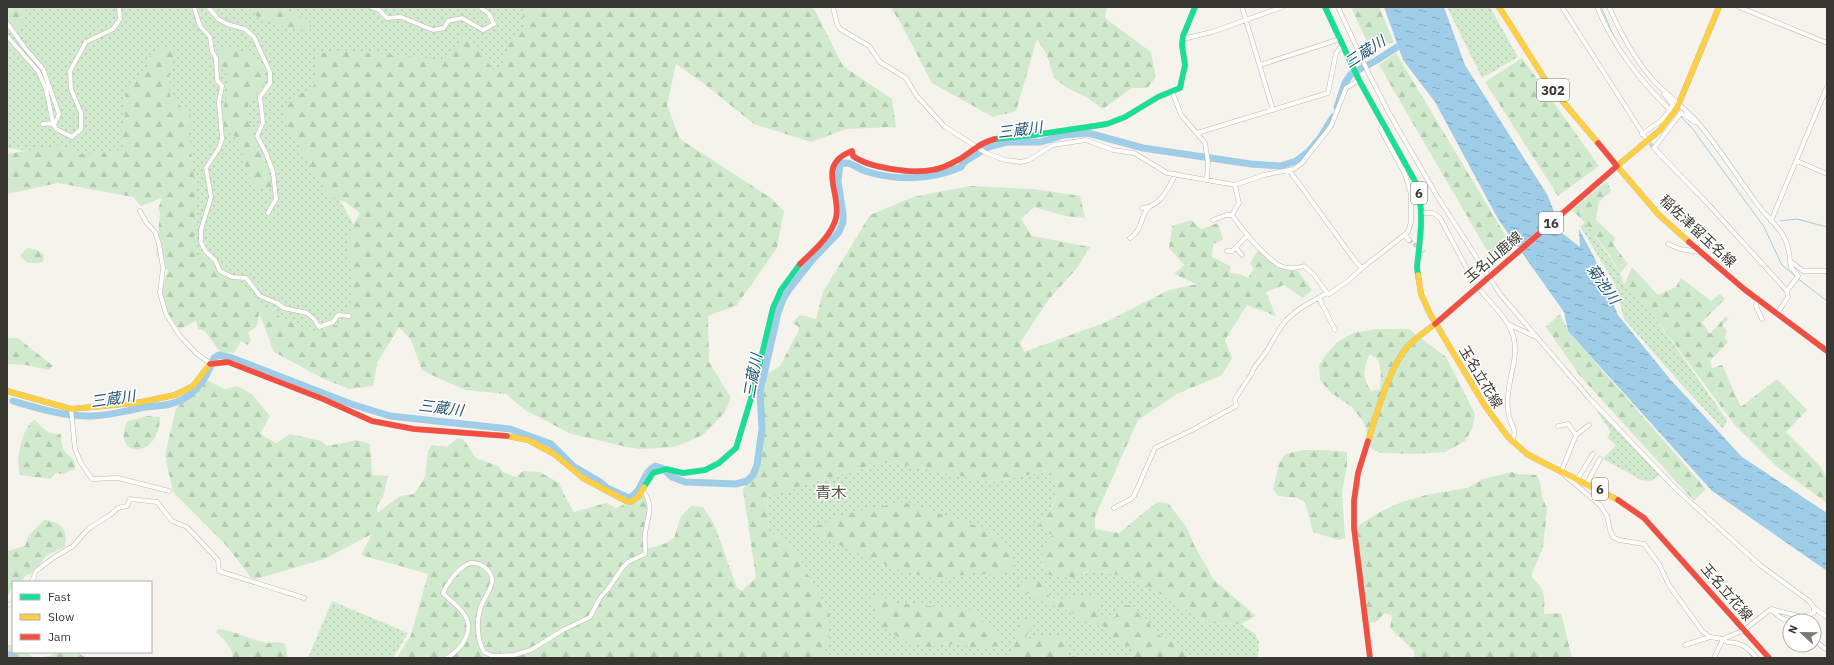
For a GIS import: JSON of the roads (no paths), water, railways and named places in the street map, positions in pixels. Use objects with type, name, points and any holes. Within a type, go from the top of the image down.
[{"type":"street","points":[[7,36],[38,71],[46,89],[53,123],[56,129],[72,137],[81,129],[81,113],[71,89],[70,71],[86,42],[113,29],[120,19],[120,7]]},
{"type":"street","points":[[194,7],[200,26],[210,37],[212,51],[216,58],[217,80],[222,86],[219,102],[222,139],[219,148],[206,168],[211,197],[201,230],[201,242],[206,252],[215,260],[220,271],[232,277],[246,278],[260,296],[277,303],[284,308],[307,313],[314,319],[319,327],[333,322],[338,315],[349,316]]},
{"type":"street","points":[[208,7],[218,19],[227,24],[245,29],[254,37],[270,72],[270,83],[260,97],[263,123],[257,136],[266,153],[273,172],[276,199],[268,213]]},
{"type":"street","points":[[371,7],[378,10],[387,18],[401,17],[433,30],[444,28],[448,21],[462,18],[483,30],[494,24],[489,14],[480,7]]},
{"type":"street","points":[[833,7],[837,24],[840,28],[869,46],[880,62],[906,78],[916,95],[944,126],[986,153],[1005,160],[1021,162],[1029,160],[1053,145],[1086,140],[1113,150],[1134,153],[1163,172],[1235,185],[1264,175],[1294,169],[1302,163],[1323,139],[1334,121],[1346,88],[1359,80]]},
{"type":"street","points":[[7,391],[71,409],[112,406],[175,395],[193,386],[208,365],[212,363],[228,362],[281,384],[306,392],[372,421],[414,429],[498,434],[528,440],[554,454],[583,478],[626,501],[631,502],[638,498],[653,473],[668,468],[682,474],[706,470],[731,454],[736,448],[752,400],[771,312],[781,289],[792,272],[824,238],[836,217],[831,187],[833,172],[839,159],[852,151],[853,156],[857,159],[873,164],[907,171],[932,170],[958,160],[979,148],[985,141],[1107,124],[1125,117],[1158,97],[1180,88],[1184,78],[1185,65],[1182,45],[1183,39],[1195,7]]},
{"type":"street","points":[[1242,7],[1273,110]]},
{"type":"street","points":[[1183,39],[1212,32],[1282,7]]},
{"type":"street","name":"玉名立花線","points":[[1325,7],[1359,80],[1416,183],[1420,196],[1422,213],[1417,267],[1421,294],[1435,324],[1495,423],[1511,441],[1535,458],[1561,472],[1578,478],[1627,504],[1644,518],[1769,658]]},
{"type":"street","points":[[1338,7],[1389,113],[1437,196],[1490,276],[1500,294],[1590,399],[1676,489],[1760,565],[1810,601],[1814,608],[1827,617]]},
{"type":"street","name":"302","points":[[1499,7],[1548,84],[1617,166]]},
{"type":"street","points":[[1562,7],[1643,136],[1662,120],[1673,105],[1632,50],[1609,7]]},
{"type":"street","points":[[1597,7],[1609,34],[1638,77],[1670,110]]},
{"type":"street","points":[[1617,166],[1660,130],[1679,103],[1719,7]]},
{"type":"street","points":[[1739,7],[1827,43]]},
{"type":"street","points":[[7,23],[24,48],[43,69],[59,114],[57,120],[53,123],[43,124]]},
{"type":"street","points":[[1260,65],[1340,39]]},
{"type":"street","points":[[1197,133],[1328,93],[1336,53],[1343,45]]},
{"type":"street","points":[[1658,86],[1679,103],[1698,123],[1771,221],[1785,236],[1790,261],[1797,278],[1787,291]]},
{"type":"street","points":[[1771,221],[1827,87]]},
{"type":"street","points":[[1172,91],[1181,115],[1205,143],[1208,162],[1207,179]]},
{"type":"street","points":[[1698,123],[1682,113],[1654,148],[1708,204],[1787,291],[1788,297],[1777,314]]},
{"type":"street","points":[[1114,508],[1134,496],[1155,448],[1236,406],[1235,399],[1252,373],[1253,368],[1263,358],[1284,322],[1299,310],[1328,292],[1329,294],[1337,290],[1362,268],[1408,232],[1411,222],[1411,194],[1405,174],[1381,130],[1383,124]]},
{"type":"street","points":[[1797,161],[1827,174]]},
{"type":"street","name":"玉名山鹿線","points":[[1370,658],[1354,528],[1355,494],[1358,473],[1379,407],[1395,367],[1408,346],[1617,166]]},
{"type":"street","name":"稲佐津留玉名線","points":[[1617,166],[1664,220],[1699,252],[1757,299],[1827,351]]},
{"type":"street","points":[[1289,170],[1356,262],[1362,268]]},
{"type":"street","points":[[1142,208],[1149,207],[1162,199],[1176,174]]},
{"type":"street","points":[[1232,215],[1239,203],[1235,185]]},
{"type":"street","points":[[1130,238],[1141,227],[1146,211],[1149,207]]},
{"type":"street","points":[[140,211],[146,222],[155,232],[160,244],[163,268],[160,293],[166,314],[180,336],[196,353],[212,363]]},
{"type":"street","points":[[1422,213],[1433,213],[1440,218],[1474,282]]},
{"type":"street","points":[[1213,220],[1226,214],[1232,215],[1248,235],[1277,264],[1287,268],[1304,266],[1314,275],[1328,292]]},
{"type":"street","points":[[1228,251],[1232,251],[1236,248],[1248,235]]},
{"type":"street","points":[[1404,235],[1409,240]]},
{"type":"street","points":[[1668,244],[1680,249],[1699,252]]},
{"type":"street","points":[[1236,248],[1242,255]]},
{"type":"street","points":[[1790,261],[1803,271],[1827,271]]},
{"type":"street","points":[[1481,291],[1508,324],[1514,338],[1514,349],[1507,395],[1510,420],[1516,432],[1511,441]]},
{"type":"street","points":[[1319,298],[1335,330]]},
{"type":"street","points":[[1757,299],[1756,306],[1762,320]]},
{"type":"street","points":[[1508,324],[1538,338]]},
{"type":"street","points":[[71,409],[75,449],[81,463],[92,479],[118,478],[169,491]]},
{"type":"street","points":[[1558,426],[1568,424],[1576,435]]},
{"type":"street","points":[[1561,472],[1576,435],[1589,425]]},
{"type":"street","points":[[1578,478],[1592,454]]},
{"type":"street","points":[[1587,483],[1600,459]]},
{"type":"street","name":"6","points":[[1561,472],[1600,505],[1607,516],[1613,537],[1619,540],[1644,544],[1659,564],[1669,585],[1702,631],[1710,637]]},
{"type":"street","points":[[447,658],[456,652],[464,643],[468,633],[465,614],[443,593],[454,575],[465,566],[472,563],[489,570],[492,577],[492,584],[478,613],[478,631],[484,652],[494,656],[514,655],[531,650],[563,630],[590,617],[600,598],[623,566],[645,554],[645,536],[650,509],[647,497],[643,491]]},
{"type":"street","points":[[32,581],[36,572],[53,558],[73,546],[88,529],[118,508],[127,506],[130,499],[157,502],[172,521],[187,527],[218,560],[219,571],[304,598]]},
{"type":"street","points":[[1771,609],[1802,617],[1814,613],[1814,608]]},
{"type":"street","points":[[1714,658],[1723,639],[1744,630],[1771,609]]},
{"type":"street","points":[[1771,609],[1782,618]]},
{"type":"street","points":[[1686,645],[1710,637],[1723,639],[1727,642],[1736,642],[1746,646],[1757,658]]},
{"type":"water","name":"菊池川","points":[[1384,7],[1444,7],[1465,65],[1548,196],[1562,233],[1580,247],[1579,229],[1594,257],[1618,315],[1670,379],[1742,457],[1827,513],[1827,571],[1712,491],[1568,331],[1564,312],[1498,219],[1435,102],[1403,60]]},
{"type":"waterway","points":[[1601,7],[1615,39]]},
{"type":"waterway","name":"三蔵川","points":[[1337,107],[1345,83],[1351,74],[1377,60],[1405,42]]},
{"type":"waterway","name":"三蔵川","points":[[13,401],[41,409],[79,416],[95,416],[170,404],[185,398],[192,393],[203,381],[214,358],[219,355],[232,358],[351,404],[390,416],[510,429],[551,444],[573,466],[600,482],[607,488],[629,498],[634,495],[647,473],[655,466],[662,468],[672,477],[685,482],[736,484],[747,481],[753,475],[757,465],[762,429],[760,392],[778,313],[783,299],[813,259],[839,232],[843,222],[838,181],[840,164],[847,163],[865,171],[901,178],[926,177],[938,175],[961,167],[964,162],[988,147],[1007,142],[1041,142],[1064,135],[1088,133],[1143,148],[1251,164],[1281,166],[1296,161],[1308,152],[1320,138],[1333,117]]},
{"type":"waterway","points":[[1681,117],[1692,128],[1764,227],[1782,265],[1795,276]]},
{"type":"waterway","points":[[1780,221],[1797,219],[1827,227]]},
{"type":"waterway","points":[[1797,278],[1827,301]]},
{"type":"waterway","points":[[1748,652],[1753,658]]},
{"type":"waterway","points":[[7,654],[14,658]]},
{"type":"tunnel","points":[[1646,139],[1654,148]]},
{"type":"tunnel","points":[[1409,240],[1424,252]]},
{"type":"district","name":"青木","points":[[831,492]]}]
